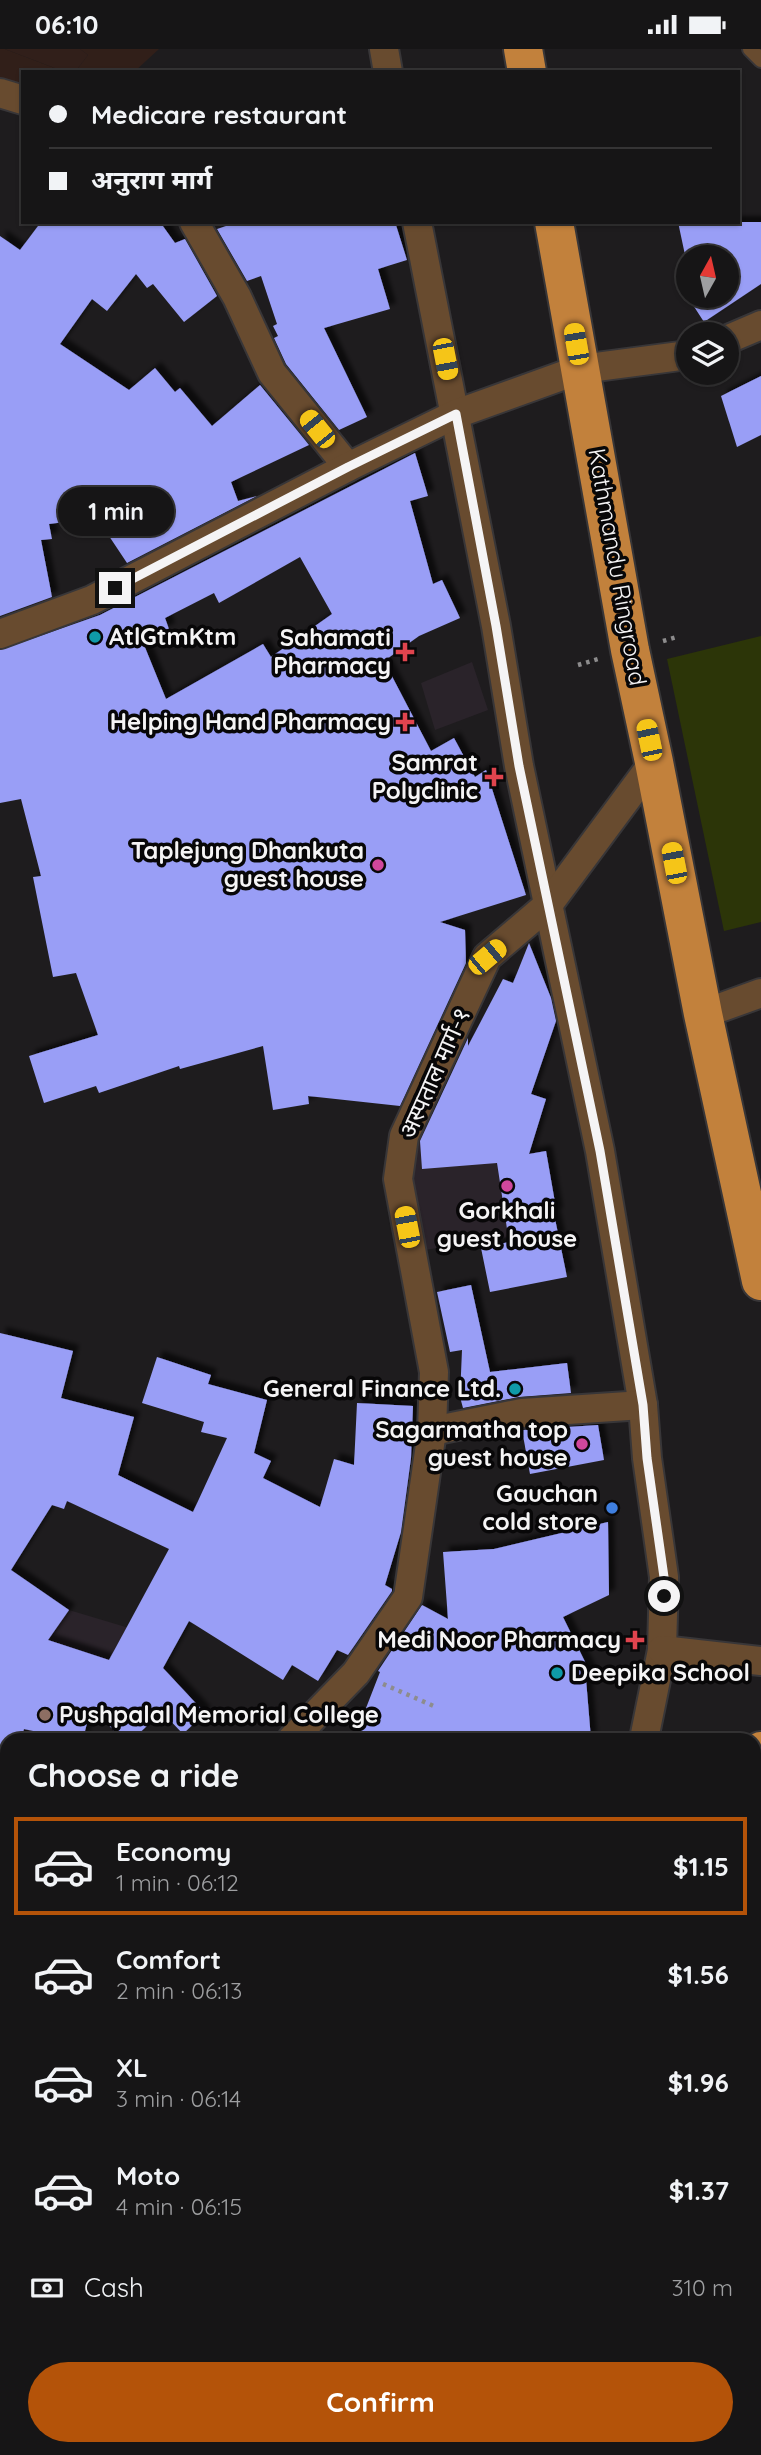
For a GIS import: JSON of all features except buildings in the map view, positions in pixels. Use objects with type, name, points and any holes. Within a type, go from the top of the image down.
[{"type":"highway","points":[[523,49],[527,70]]},
{"type":"highway","name":"Kathmandu Ringroad","points":[[554,224],[630,650],[703,1014],[761,1281]]},
{"type":"street","points":[[384,49],[388,70]]},
{"type":"street","points":[[0,93],[21,99]]},
{"type":"street","points":[[195,224],[237,297],[272,373],[348,467]]},
{"type":"street","points":[[417,224],[496,626],[519,766],[600,1151],[643,1405],[647,1458],[664,1577],[662,1650],[645,1733]]},
{"type":"street","points":[[739,334],[761,325]]},
{"type":"street","points":[[0,634],[92,600],[456,414],[581,369],[676,357]]},
{"type":"street","name":"अस्पताल मार्ग-१","points":[[298,1733],[356,1673],[408,1597],[432,1431],[435,1372],[398,1179],[404,1136],[487,957],[548,905],[654,762]]},
{"type":"street","points":[[703,1014],[761,993]]},
{"type":"street","points":[[432,1431],[522,1413],[643,1405]]},
{"type":"street","points":[[662,1650],[761,1661]]},
{"type":"lane","points":[[751,49],[761,60]]},
{"type":"path","points":[[356,1673],[436,1707]]},
{"type":"shaded area","points":[[0,49],[60,70],[21,70],[21,94],[0,89]]},
{"type":"shaded area","points":[[5,49],[80,49],[88,55],[77,70],[60,70]]},
{"type":"shaded area","points":[[80,49],[159,49],[136,70],[77,70],[88,55]]},
{"type":"shaded area","points":[[472,662],[488,710],[435,730],[421,683]]},
{"type":"shaded area","points":[[419,1113],[489,1119],[509,1237],[418,1251],[403,1169]]},
{"type":"shaded area","name":"Pushpalal Memorial College","points":[[0,1584],[69,1610],[139,1631],[107,1660],[85,1733],[0,1733]]},
{"type":"green space","points":[[761,636],[761,922],[724,931],[667,659]]},
{"type":"place","name":"AtlGtmKtm","points":[[95,637]]},
{"type":"place","name":"Sahamati Pharmacy","points":[[405,652]]},
{"type":"place","name":"Helping Hand Pharmacy","points":[[405,722]]},
{"type":"place","name":"Samrat Polyclinic","points":[[494,777]]},
{"type":"place","name":"Taplejung Dhankuta guest house","points":[[378,865]]},
{"type":"place","name":"Gorkhali guest house","points":[[507,1186]]},
{"type":"place","name":"General Finance Ltd.","points":[[515,1389]]},
{"type":"place","name":"Sagarmatha top guest house","points":[[582,1444]]},
{"type":"place","name":"Gauchan cold store","points":[[612,1508]]},
{"type":"place","name":"Medi Noor Pharmacy","points":[[635,1640]]},
{"type":"place","name":"Deepika School","points":[[557,1673]]},
{"type":"place","name":"Pushpalal Memorial College","points":[[45,1715]]},
{"type":"route","points":[[115,588],[456,414],[519,766],[600,1151],[643,1405],[664,1596]]}]
